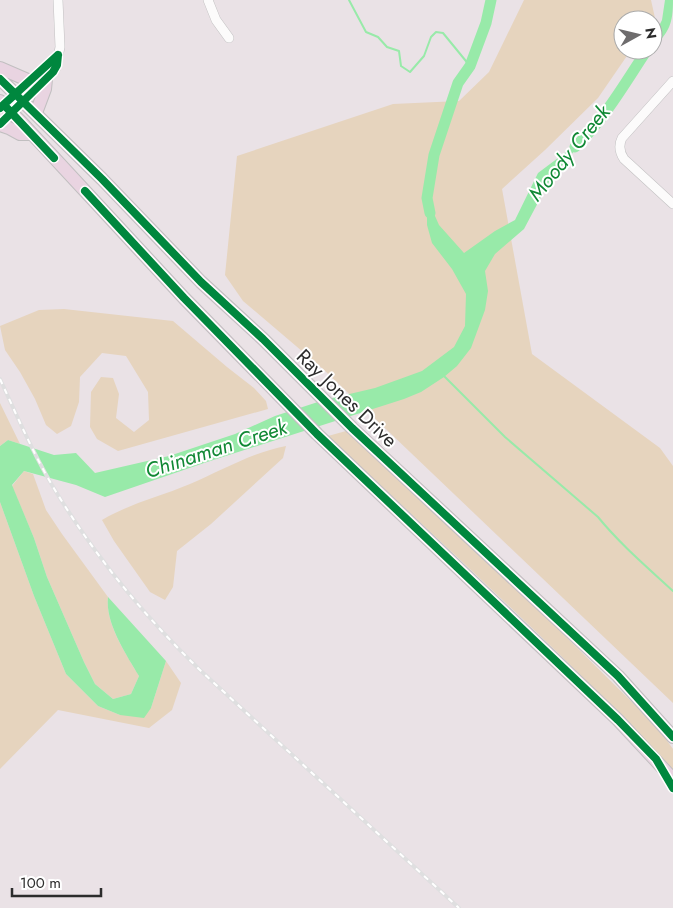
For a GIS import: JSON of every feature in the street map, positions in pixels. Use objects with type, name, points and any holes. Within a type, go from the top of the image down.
[{"type":"highway","points":[[0,68],[30,80]]},
{"type":"highway","name":"Ray Jones Drive","points":[[0,79],[36,113],[201,282],[304,378],[352,428],[618,676],[671,735]]},
{"type":"highway","points":[[36,113],[45,89],[46,79]]},
{"type":"highway","points":[[4,107],[32,134],[184,298],[276,393],[561,665],[656,759],[673,779]]},
{"type":"highway","points":[[0,125],[20,134],[32,134]]},
{"type":"highway","points":[[656,759],[673,788]]},
{"type":"street","points":[[0,125],[4,107],[46,79],[56,68],[60,42],[58,0]]},
{"type":"street","points":[[208,0],[216,20],[228,38]]},
{"type":"street","points":[[20,97],[30,80],[58,55]]},
{"type":"street","points":[[673,81],[622,138],[620,150],[624,159],[673,204]]},
{"type":"shaded area","points":[[524,0],[651,0],[653,10],[613,10],[613,60],[624,60],[598,98],[502,189],[532,354],[660,448],[673,466],[673,703],[323,369],[243,301],[225,275],[237,156],[393,104],[459,101],[489,72]]},
{"type":"shaded area","points":[[64,309],[173,321],[254,388],[266,401],[268,409],[118,451],[97,439],[90,427],[91,392],[101,377],[113,378],[119,394],[116,418],[134,432],[149,420],[148,392],[126,356],[102,353],[80,377],[79,402],[71,426],[57,434],[46,425],[35,399],[5,350],[0,326],[39,310]]},
{"type":"shaded area","points":[[0,403],[20,444],[8,440],[0,446]]},
{"type":"shaded area","points":[[346,431],[557,628],[635,705],[673,749],[673,770],[547,642],[328,436]]},
{"type":"shaded area","points":[[286,446],[283,458],[211,524],[177,551],[173,587],[165,600],[150,592],[114,541],[102,520],[124,509],[190,484],[249,457]]},
{"type":"shaded area","points":[[24,471],[33,474],[46,510],[108,597],[108,607],[113,628],[139,676],[131,694],[113,699],[95,684],[84,662],[47,577],[34,538],[12,486]]},
{"type":"shaded area","points":[[0,502],[34,596],[66,674],[98,706],[120,715],[151,708],[166,661],[181,683],[172,710],[149,728],[58,710],[0,769]]},
{"type":"water","points":[[665,0],[673,0],[671,22],[663,37]]},
{"type":"water","points":[[586,137],[550,180],[524,229],[495,254],[485,271],[488,291],[485,310],[471,348],[457,366],[421,392],[105,497],[76,485],[24,471],[12,485],[34,538],[47,577],[95,684],[113,699],[131,694],[139,676],[113,628],[108,607],[108,597],[166,661],[151,708],[144,718],[120,715],[98,706],[66,674],[34,596],[0,502],[0,446],[8,440],[54,455],[76,453],[95,473],[169,456],[235,434],[275,416],[324,400],[375,388],[422,371],[454,347],[465,326],[466,294],[452,269],[432,243],[427,225],[427,198],[439,225],[464,253],[495,231],[515,220],[538,173]]},
{"type":"waterway","points":[[349,0],[366,32],[378,37],[387,47],[399,51],[401,66],[410,72],[424,56],[431,37],[436,32],[443,33],[470,66]]},
{"type":"waterway","name":"Chinaman Creek","points":[[430,213],[427,198],[434,155],[458,83],[470,66],[486,23],[491,0]]},
{"type":"waterway","name":"Moody Creek","points":[[575,147],[605,113],[640,60]]},
{"type":"waterway","points":[[443,375],[505,437],[598,517],[625,546],[673,591]]},
{"type":"railway","points":[[0,379],[34,452],[58,495],[89,542],[142,609],[201,671],[459,908]]},
{"type":"cycle path","points":[[0,108],[58,55]]},
{"type":"cycle path","points":[[0,124],[53,72],[57,65],[58,55]]},
{"type":"cycle path","points":[[0,79],[102,179],[201,282],[263,339],[352,428],[618,676],[673,737]]},
{"type":"cycle path","points":[[6,107],[54,158]]},
{"type":"cycle path","points":[[85,191],[184,298],[317,434],[618,720],[656,759],[673,788]]}]
